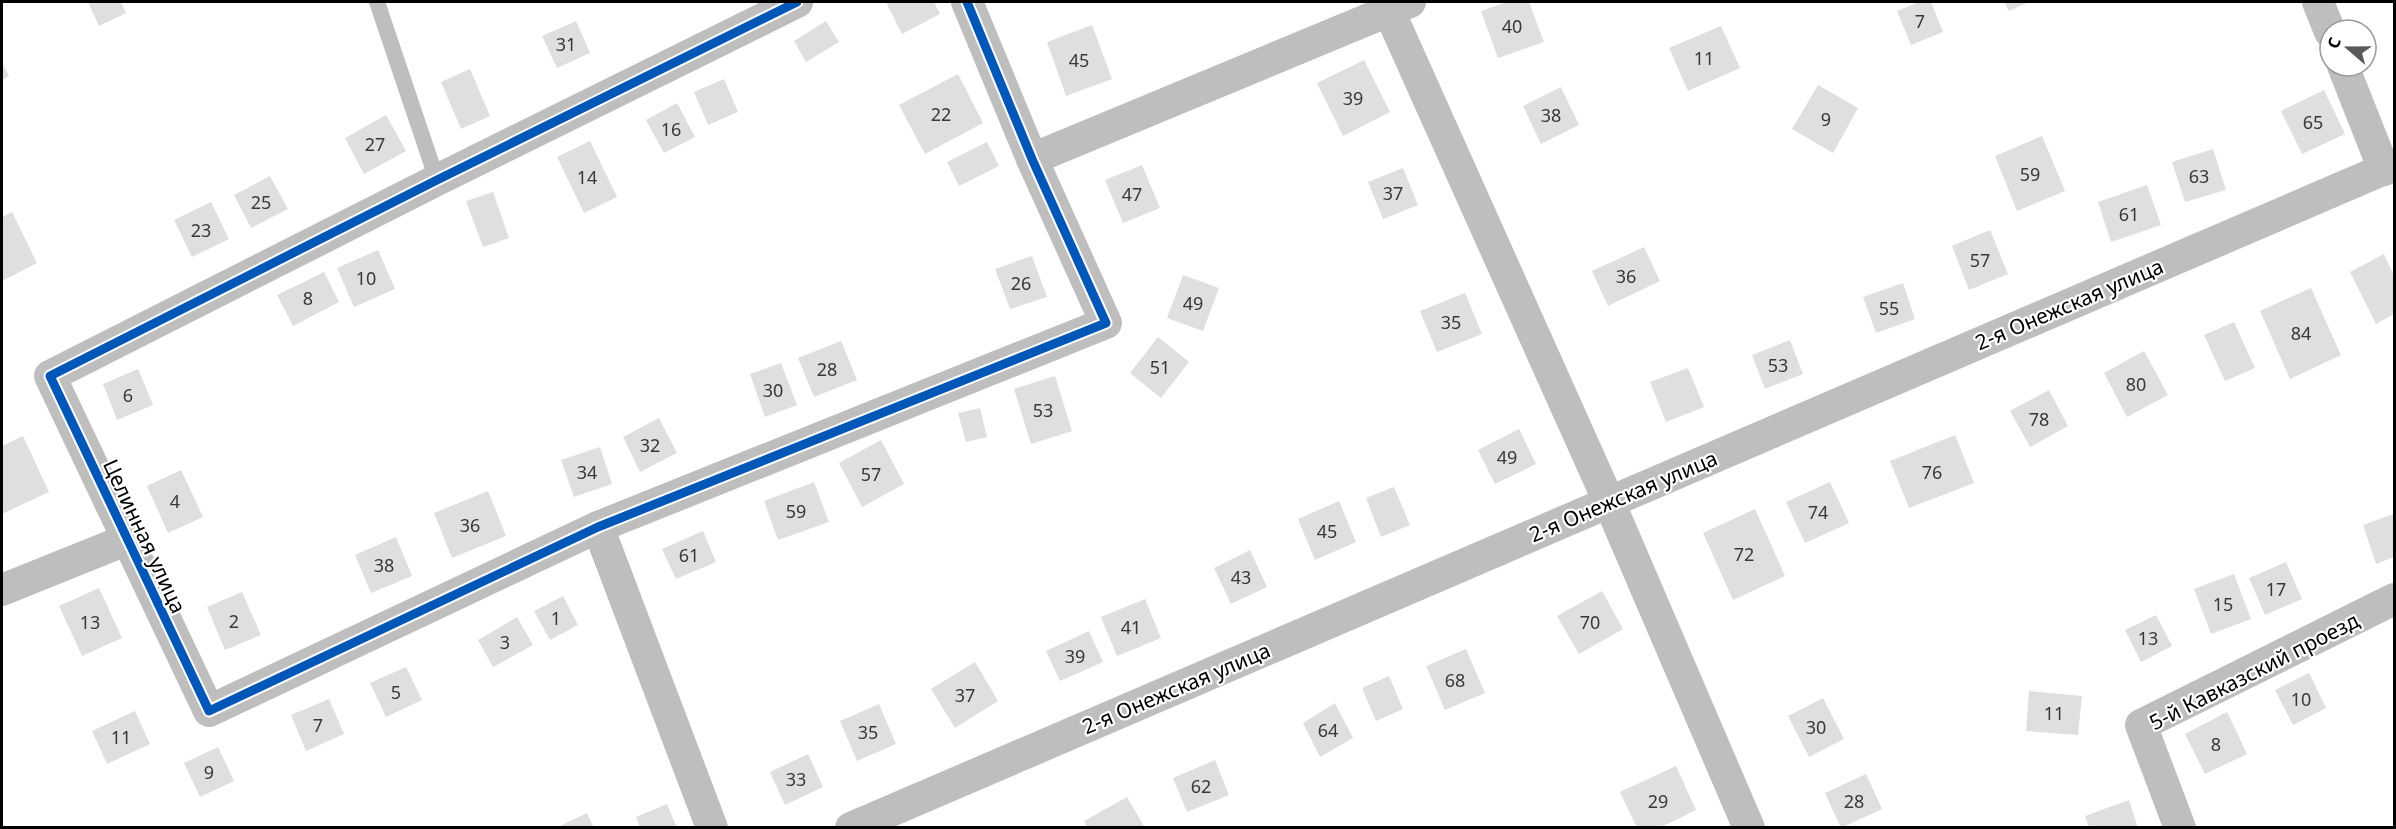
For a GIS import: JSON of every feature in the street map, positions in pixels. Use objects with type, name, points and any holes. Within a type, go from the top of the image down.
[{"type":"street","points":[[437,180],[797,2]]},
{"type":"street","points":[[712,828],[598,527],[1106,323],[1032,159],[967,2]]},
{"type":"street","points":[[2318,2],[2324,18]]},
{"type":"street","points":[[1032,159],[1395,4],[1749,828]]},
{"type":"street","points":[[2348,78],[2389,167]]},
{"type":"street","name":"2-я Онежская улица","points":[[851,828],[2389,167]]},
{"type":"street","name":"Целинная улица","points":[[437,180],[50,376],[126,540],[209,711],[598,527]]},
{"type":"street","points":[[2,590],[126,540]]},
{"type":"street","name":"5-й Кавказский проезд","points":[[2180,828],[2142,725],[2394,599]]},
{"type":"lane","points":[[377,2],[437,180]]},
{"type":"building","points":[[88,2],[121,2],[126,13],[99,26]]},
{"type":"building","points":[[886,2],[934,2],[940,14],[902,34]]},
{"type":"building","points":[[1507,2],[1529,2],[1544,42],[1498,58],[1481,11]]},
{"type":"building","points":[[1919,2],[1931,2],[1943,32],[1911,45],[1897,11]]},
{"type":"building","points":[[2004,2],[2029,2],[2009,11]]},
{"type":"building","points":[[576,21],[590,53],[557,68],[542,36]]},
{"type":"building","points":[[826,21],[839,42],[806,62],[794,41]]},
{"type":"building","points":[[1092,25],[1112,79],[1066,96],[1047,42]]},
{"type":"building","points":[[1721,26],[1740,68],[1688,91],[1669,48]]},
{"type":"building","points":[[1364,60],[1390,112],[1343,136],[1317,83]]},
{"type":"building","points":[[2,63],[9,76],[2,80]]},
{"type":"building","points":[[470,69],[490,116],[461,129],[441,82]]},
{"type":"building","points":[[958,74],[983,123],[925,154],[899,105]]},
{"type":"building","points":[[724,79],[738,112],[708,125],[694,92]]},
{"type":"building","points":[[1818,85],[1858,108],[1833,153],[1792,129]]},
{"type":"building","points":[[1561,87],[1579,125],[1541,144],[1523,106]]},
{"type":"building","points":[[2324,90],[2345,134],[2302,154],[2281,111]]},
{"type":"building","points":[[677,103],[695,137],[664,153],[646,120]]},
{"type":"building","points":[[386,115],[406,151],[364,174],[345,138]]},
{"type":"building","points":[[2042,136],[2065,191],[2017,211],[1995,156]]},
{"type":"building","points":[[590,141],[617,197],[584,213],[557,157]]},
{"type":"building","points":[[987,142],[999,166],[959,186],[947,162]]},
{"type":"building","points":[[2213,149],[2226,190],[2185,202],[2172,162]]},
{"type":"building","points":[[1142,165],[1160,208],[1123,223],[1105,180]]},
{"type":"building","points":[[1403,168],[1418,205],[1383,219],[1368,182]]},
{"type":"building","points":[[270,176],[288,209],[251,228],[234,195]]},
{"type":"building","points":[[2147,185],[2161,225],[2111,242],[2098,202]]},
{"type":"building","points":[[493,192],[509,238],[483,247],[466,201]]},
{"type":"building","points":[[211,202],[229,239],[192,257],[174,220]]},
{"type":"building","points":[[12,212],[37,263],[2,281],[2,217]]},
{"type":"building","points":[[1990,230],[2008,274],[1969,290],[1952,246]]},
{"type":"building","points":[[1644,247],[1660,281],[1608,306],[1592,271]]},
{"type":"building","points":[[378,250],[395,289],[354,307],[337,268]]},
{"type":"building","points":[[2384,254],[2394,276],[2394,314],[2376,324],[2350,272]]},
{"type":"building","points":[[1032,256],[1047,297],[1010,309],[995,269]]},
{"type":"building","points":[[324,272],[339,302],[293,326],[277,295]]},
{"type":"building","points":[[1183,275],[1219,288],[1203,331],[1167,318]]},
{"type":"building","points":[[1903,283],[1915,319],[1876,333],[1863,297]]},
{"type":"building","points":[[2311,288],[2341,355],[2290,379],[2260,311]]},
{"type":"building","points":[[1465,293],[1482,334],[1437,352],[1420,311]]},
{"type":"building","points":[[2234,322],[2255,368],[2225,381],[2204,335]]},
{"type":"building","points":[[1158,337],[1189,362],[1161,398],[1130,373]]},
{"type":"building","points":[[1790,340],[1803,374],[1765,389],[1752,355]]},
{"type":"building","points":[[841,341],[857,380],[814,397],[798,358]]},
{"type":"building","points":[[2144,351],[2168,395],[2127,417],[2104,373]]},
{"type":"building","points":[[781,363],[797,405],[765,417],[750,374]]},
{"type":"building","points":[[1688,368],[1704,407],[1666,422],[1650,382]]},
{"type":"building","points":[[138,369],[153,405],[117,420],[103,384]]},
{"type":"building","points":[[1055,376],[1072,431],[1031,444],[1014,389]]},
{"type":"building","points":[[2049,390],[2068,426],[2030,447],[2010,411]]},
{"type":"building","points":[[980,408],[987,437],[966,442],[958,413]]},
{"type":"building","points":[[659,418],[677,453],[640,472],[623,437]]},
{"type":"building","points":[[1519,429],[1536,464],[1495,484],[1478,450]]},
{"type":"building","points":[[1955,435],[1974,483],[1909,508],[1890,461]]},
{"type":"building","points":[[23,436],[49,492],[2,514],[2,446]]},
{"type":"building","points":[[881,440],[904,484],[862,507],[839,463]]},
{"type":"building","points":[[600,447],[612,484],[574,497],[561,460]]},
{"type":"building","points":[[181,470],[203,517],[168,533],[147,486]]},
{"type":"building","points":[[814,482],[829,522],[778,540],[764,501]]},
{"type":"building","points":[[1830,482],[1849,523],[1805,543],[1786,502]]},
{"type":"building","points":[[1394,487],[1410,525],[1381,537],[1366,498]]},
{"type":"building","points":[[488,491],[506,536],[452,558],[434,513]]},
{"type":"building","points":[[1339,501],[1356,542],[1315,560],[1298,519]]},
{"type":"building","points":[[1755,509],[1785,576],[1733,600],[1703,533]]},
{"type":"building","points":[[2393,514],[2394,557],[2376,564],[2363,525]]},
{"type":"building","points":[[703,531],[716,562],[676,579],[662,549]]},
{"type":"building","points":[[396,537],[412,576],[371,593],[355,555]]},
{"type":"building","points":[[1250,550],[1267,587],[1231,604],[1214,568]]},
{"type":"building","points":[[2286,562],[2302,599],[2265,615],[2249,578]]},
{"type":"building","points":[[2234,574],[2251,619],[2211,634],[2194,589]]},
{"type":"building","points":[[99,588],[122,638],[82,656],[59,606]]},
{"type":"building","points":[[1602,591],[1623,629],[1579,654],[1557,616]]},
{"type":"building","points":[[242,592],[261,635],[225,650],[207,607]]},
{"type":"building","points":[[563,596],[578,625],[550,640],[534,611]]},
{"type":"building","points":[[1145,599],[1161,638],[1117,656],[1101,617]]},
{"type":"building","points":[[2156,615],[2172,646],[2141,662],[2125,630]]},
{"type":"building","points":[[517,617],[533,645],[493,667],[478,640]]},
{"type":"building","points":[[1089,631],[1103,662],[1060,681],[1046,651]]},
{"type":"building","points":[[1466,649],[1485,693],[1445,710],[1426,666]]},
{"type":"building","points":[[975,662],[998,701],[955,728],[931,689]]},
{"type":"building","points":[[406,667],[422,700],[386,717],[370,683]]},
{"type":"building","points":[[2309,673],[2326,708],[2293,725],[2275,690]]},
{"type":"building","points":[[1389,676],[1403,709],[1376,721],[1362,688]]},
{"type":"building","points":[[2029,691],[2082,696],[2078,735],[2026,731]]},
{"type":"building","points":[[1823,698],[1844,739],[1809,757],[1788,716]]},
{"type":"building","points":[[329,699],[344,734],[306,751],[291,715]]},
{"type":"building","points":[[1335,703],[1353,738],[1320,757],[1303,723]]},
{"type":"building","points":[[879,704],[896,744],[857,761],[840,721]]},
{"type":"building","points":[[135,711],[150,744],[107,764],[92,731]]},
{"type":"building","points":[[2227,712],[2247,754],[2205,774],[2185,734]]},
{"type":"building","points":[[218,747],[234,781],[200,797],[184,763]]},
{"type":"building","points":[[808,754],[823,787],[785,805],[770,772]]},
{"type":"building","points":[[1215,760],[1229,795],[1187,812],[1173,778]]},
{"type":"building","points":[[1676,766],[1696,810],[1659,828],[1637,828],[1620,792]]},
{"type":"building","points":[[1866,774],[1882,809],[1841,828],[1825,793]]},
{"type":"building","points":[[1127,797],[1145,828],[1087,828],[1084,821]]},
{"type":"building","points":[[2129,800],[2138,828],[2089,828],[2085,816]]},
{"type":"building","points":[[667,804],[677,828],[640,828],[636,817]]},
{"type":"building","points":[[587,813],[594,828],[556,828]]},
{"type":"cycle path","points":[[797,2],[437,180],[50,376],[209,711],[598,527],[1106,323],[1032,159],[967,2]]}]
